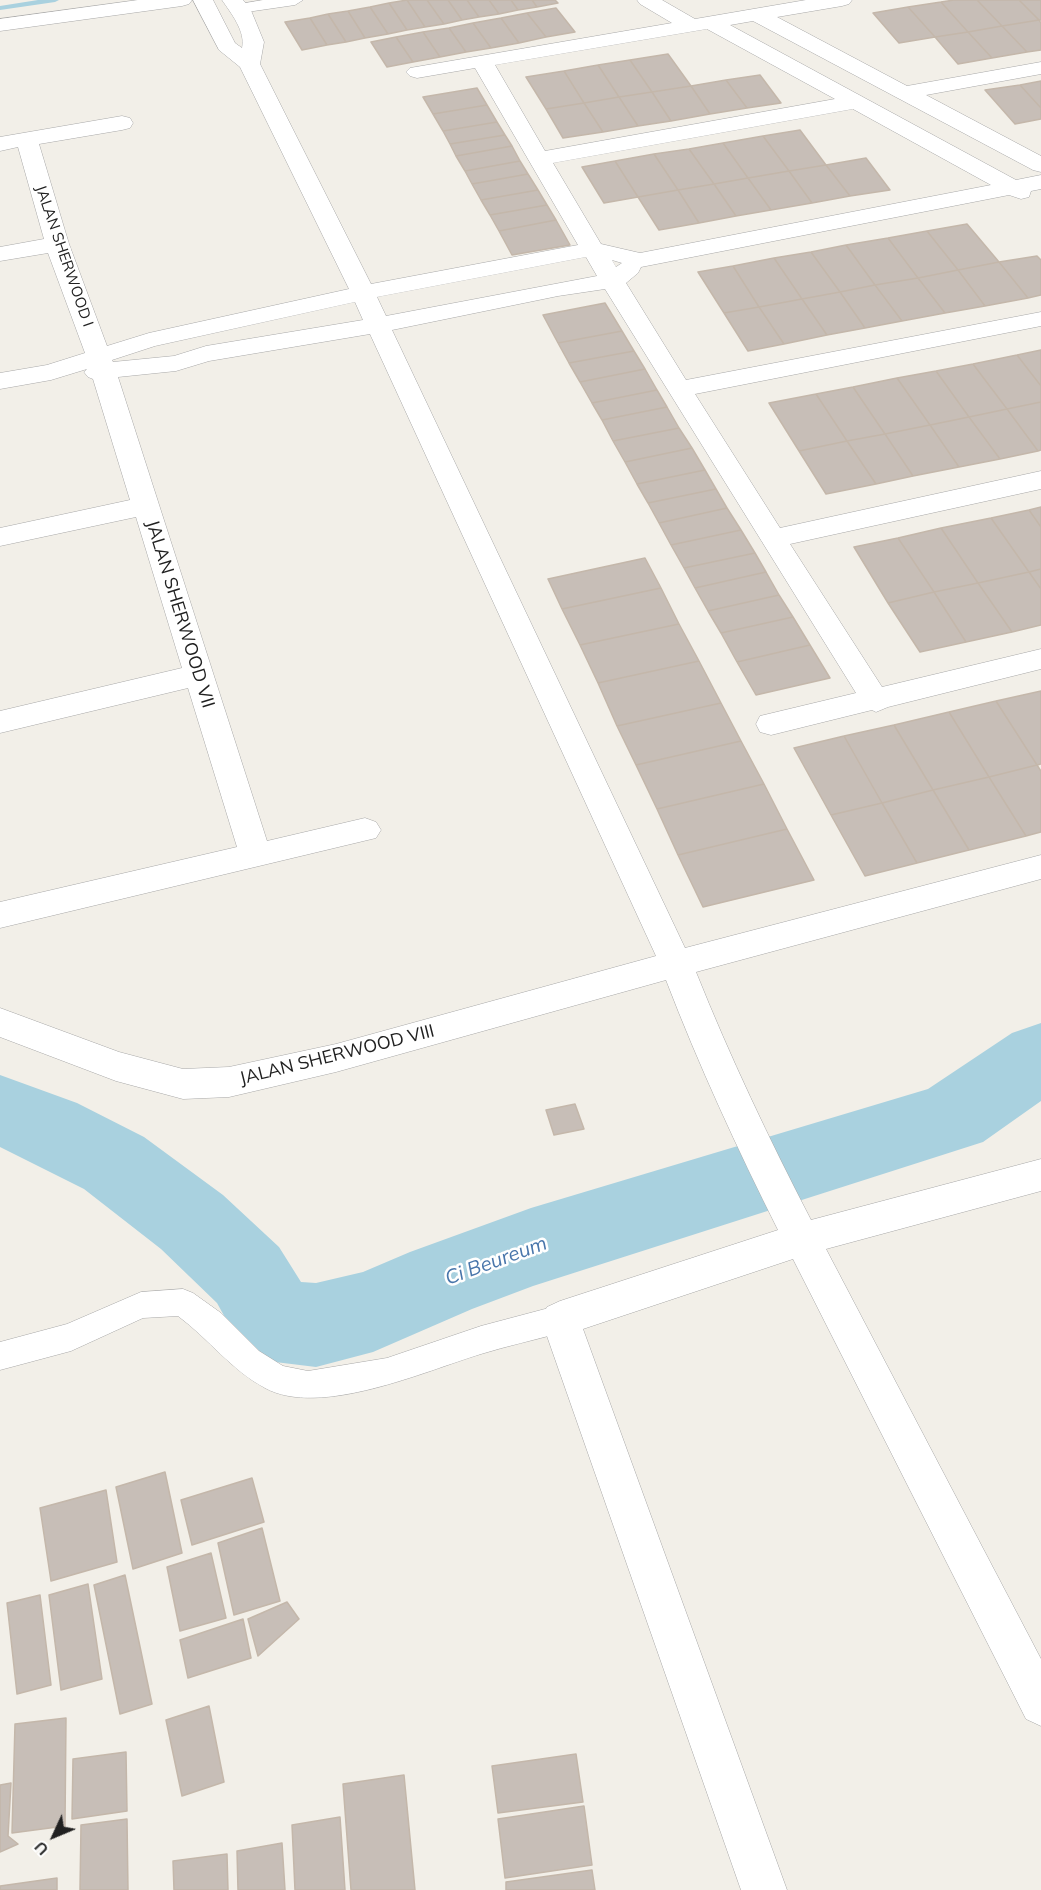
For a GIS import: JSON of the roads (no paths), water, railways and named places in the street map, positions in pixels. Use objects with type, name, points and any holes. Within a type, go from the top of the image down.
[{"type":"street","points":[[0,25],[182,0]]},
{"type":"street","points":[[203,0],[226,46],[249,64],[363,293],[676,964],[696,1008],[707,1042],[758,1154],[1041,1704]]},
{"type":"street","points":[[647,0],[855,102],[1041,203]]},
{"type":"street","points":[[417,72],[702,25],[758,9],[842,0]]},
{"type":"street","points":[[236,4],[254,42],[249,64]]},
{"type":"street","points":[[758,9],[904,93],[1041,165]]},
{"type":"street","points":[[481,60],[538,159],[613,281],[876,700]]},
{"type":"street","points":[[904,93],[1041,68]]},
{"type":"street","points":[[538,159],[855,102]]},
{"type":"street","points":[[0,144],[122,123]]},
{"type":"street","name":"JALAN SHERWOOD I","points":[[27,139],[57,244],[101,363]]},
{"type":"street","points":[[101,363],[149,340],[363,293],[594,249],[640,260],[1041,182]]},
{"type":"street","points":[[0,254],[57,244]]},
{"type":"street","points":[[0,381],[101,363],[176,363],[206,354],[378,325],[558,289],[613,281],[640,260]]},
{"type":"street","points":[[680,389],[1041,319]]},
{"type":"street","name":"JALAN SHERWOOD VII","points":[[101,363],[256,856]]},
{"type":"street","points":[[774,538],[1041,480]]},
{"type":"street","points":[[0,537],[146,506]]},
{"type":"street","points":[[771,724],[1041,659]]},
{"type":"street","points":[[0,722],[199,675]]},
{"type":"street","points":[[0,915],[365,830]]},
{"type":"street","name":"JALAN SHERWOOD VIII","points":[[0,1022],[116,1066],[183,1084],[229,1082],[336,1058],[676,964],[1041,867]]},
{"type":"street","points":[[764,1890],[560,1319],[793,1222],[1041,1175]]},
{"type":"lane","points":[[236,4],[294,0]]},
{"type":"lane","points":[[0,1356],[71,1337],[141,1305],[183,1302],[211,1323],[248,1361],[277,1378],[308,1385],[387,1372],[481,1340],[560,1319]]},
{"type":"waterway","points":[[0,8],[55,0]]},
{"type":"waterway","name":"Ci Beureum","points":[[0,1110],[47,1128],[114,1163],[192,1222],[248,1275],[275,1321],[316,1325],[373,1311],[441,1280],[531,1247],[953,1117],[1041,1057]]}]
